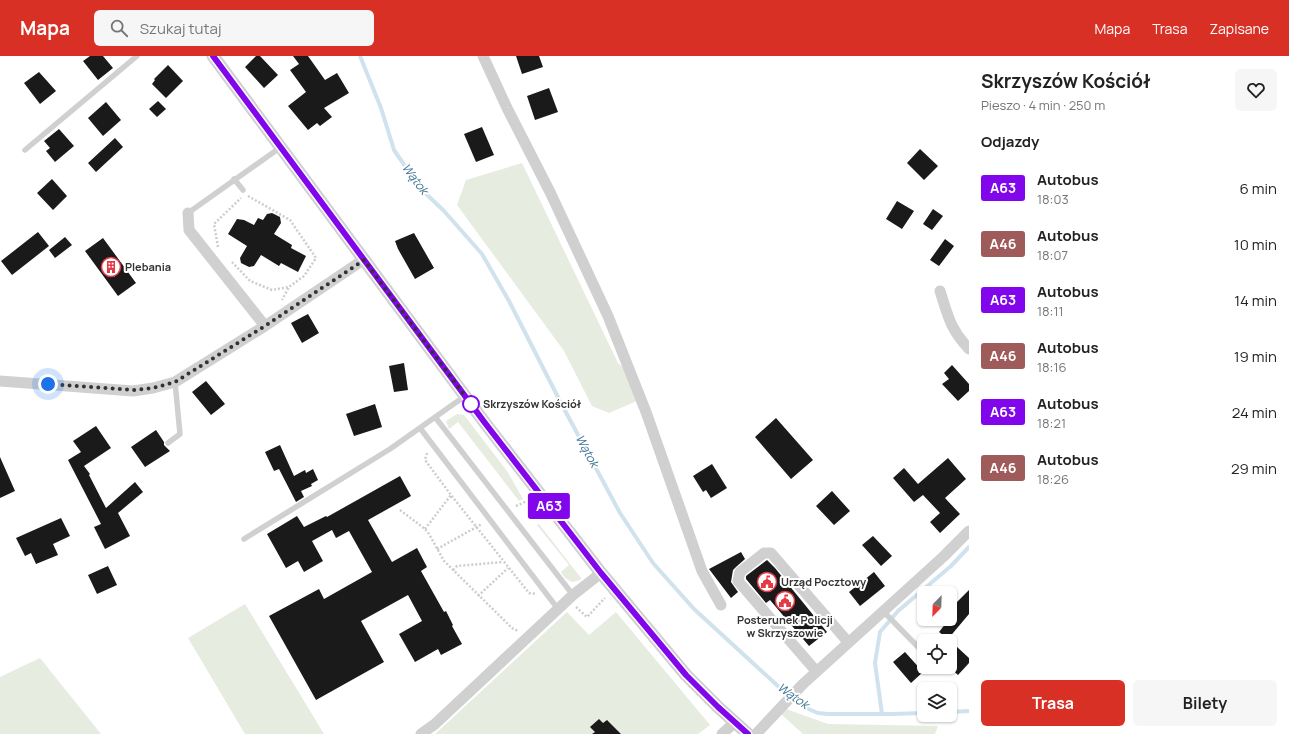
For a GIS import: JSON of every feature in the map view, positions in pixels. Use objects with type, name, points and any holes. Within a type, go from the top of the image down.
[{"type":"street","points":[[213,56],[515,463],[601,573],[686,675],[748,734]]},
{"type":"street","points":[[483,56],[507,108],[550,192],[608,316],[646,412],[702,571],[721,605]]},
{"type":"street","points":[[188,213],[189,230],[265,326]]},
{"type":"street","points":[[0,381],[133,390],[153,388],[175,382],[265,326],[364,260]]},
{"type":"street","points":[[940,291],[950,323],[956,334],[969,349]]},
{"type":"street","points":[[756,734],[799,687],[848,642],[884,612],[969,531]]},
{"type":"street","points":[[816,671],[738,581],[740,572],[764,552],[771,553],[848,642]]},
{"type":"street","points":[[421,734],[434,724],[558,608],[573,599],[601,573]]},
{"type":"street","points":[[722,734],[735,722]]},
{"type":"lane","points":[[25,150],[137,56]]},
{"type":"lane","points":[[188,213],[281,147]]},
{"type":"lane","points":[[234,179],[243,190]]},
{"type":"lane","points":[[168,442],[180,434],[175,382]]},
{"type":"lane","points":[[244,539],[383,453],[465,396]]},
{"type":"lane","points":[[435,417],[573,599]]},
{"type":"lane","points":[[420,428],[558,608]]},
{"type":"lane","points":[[884,612],[917,646]]},
{"type":"path","points":[[218,247],[214,224],[246,194],[290,220],[316,258],[304,276],[289,287],[281,302]]},
{"type":"path","points":[[229,259],[250,281],[272,290],[289,287]]},
{"type":"path","points":[[428,447],[425,460],[451,495],[529,593],[540,595]]},
{"type":"path","points":[[425,529],[451,495]]},
{"type":"path","points":[[400,510],[425,529],[444,562],[478,596],[512,628],[517,631],[521,630]]},
{"type":"path","points":[[437,550],[476,527]]},
{"type":"path","points":[[453,570],[456,566],[504,562]]},
{"type":"path","points":[[478,596],[508,568]]},
{"type":"path","points":[[573,599],[587,617],[607,596]]},
{"type":"shaded area","points":[[522,163],[618,363],[639,381],[646,397],[609,413],[592,406],[564,351],[457,205],[466,180]]},
{"type":"shaded area","points":[[457,414],[464,415],[507,471],[523,499],[519,501],[458,422],[449,429],[446,421]]},
{"type":"shaded area","points":[[539,524],[581,578],[580,580],[572,582],[565,578],[561,572],[569,565],[537,525]]},
{"type":"shaded area","points":[[245,604],[324,734],[245,734],[188,638]]},
{"type":"shaded area","points":[[567,612],[589,635],[616,612],[710,725],[698,734],[435,734]]},
{"type":"shaded area","points":[[40,658],[101,734],[0,734],[0,677]]},
{"type":"shaded area","points":[[786,709],[828,724],[938,726],[935,734],[803,734],[781,714]]},
{"type":"building","points":[[90,56],[103,56],[113,68],[98,80],[83,61]]},
{"type":"building","points":[[256,56],[260,56],[278,75],[264,88],[245,67]]},
{"type":"building","points":[[293,56],[308,56],[325,80],[337,73],[349,93],[324,108],[332,117],[320,126],[317,123],[308,130],[288,106],[306,92],[290,70],[299,64]]},
{"type":"building","points":[[516,56],[539,56],[543,67],[522,74]]},
{"type":"building","points":[[168,65],[183,81],[166,98],[152,84],[155,80],[154,79]]},
{"type":"building","points":[[39,72],[56,91],[40,104],[24,83]]},
{"type":"building","points":[[549,88],[558,112],[535,120],[527,96]]},
{"type":"building","points":[[158,101],[166,109],[157,117],[149,109]]},
{"type":"building","points":[[106,102],[121,120],[103,136],[88,118]]},
{"type":"building","points":[[482,127],[494,155],[476,162],[464,134]]},
{"type":"building","points":[[59,129],[74,146],[55,162],[46,151],[50,148],[44,141]]},
{"type":"building","points":[[115,138],[123,147],[96,172],[88,163]]},
{"type":"building","points":[[920,149],[938,166],[924,180],[907,163]]},
{"type":"building","points":[[52,179],[67,196],[53,210],[37,193]]},
{"type":"building","points":[[897,201],[914,211],[902,229],[886,219]]},
{"type":"building","points":[[933,209],[943,216],[932,230],[923,224]]},
{"type":"building","points":[[272,213],[280,217],[281,223],[274,234],[292,245],[291,248],[306,256],[298,272],[281,263],[279,266],[261,255],[254,266],[249,267],[241,263],[240,258],[247,246],[228,234],[237,219],[244,220],[254,225],[258,218],[263,220],[267,214]]},
{"type":"building","points":[[38,232],[49,246],[12,275],[1,261]]},
{"type":"building","points":[[414,233],[434,268],[415,279],[395,241]]},
{"type":"building","points":[[65,237],[72,245],[55,258],[49,250]]},
{"type":"building","name":"Plebania","points":[[103,238],[136,283],[118,296],[85,251]]},
{"type":"building","points":[[945,239],[954,246],[939,266],[930,260]]},
{"type":"building","points":[[308,314],[319,333],[302,343],[291,323]]},
{"type":"building","points":[[404,363],[408,390],[394,392],[389,366]]},
{"type":"building","points":[[952,365],[969,384],[969,391],[958,401],[942,384],[949,379],[944,373]]},
{"type":"building","points":[[206,381],[225,404],[211,415],[192,392]]},
{"type":"building","points":[[375,404],[382,427],[354,436],[346,414]]},
{"type":"building","points":[[776,418],[813,460],[791,479],[755,437]]},
{"type":"building","points":[[96,426],[111,448],[84,466],[90,474],[89,475],[106,508],[135,482],[143,492],[118,513],[130,536],[105,549],[94,527],[101,524],[68,460],[81,452],[73,441]]},
{"type":"building","points":[[156,430],[164,442],[164,445],[170,451],[145,467],[131,447]]},
{"type":"building","points":[[280,445],[294,476],[305,470],[306,473],[313,469],[318,480],[311,484],[312,486],[301,491],[304,497],[296,502],[279,469],[274,471],[265,452]]},
{"type":"building","points":[[0,457],[15,491],[0,498]]},
{"type":"building","points":[[948,458],[966,479],[945,498],[960,514],[940,533],[930,522],[940,513],[923,495],[914,502],[893,478],[904,468],[918,484]]},
{"type":"building","points":[[712,464],[727,488],[711,498],[706,490],[703,492],[693,476]]},
{"type":"building","points":[[400,476],[411,496],[368,520],[392,562],[417,548],[427,567],[421,571],[444,612],[446,611],[462,644],[441,655],[438,649],[415,662],[399,634],[422,621],[408,595],[361,621],[384,662],[316,700],[269,616],[319,589],[324,599],[372,572],[349,531],[336,538],[332,530],[312,541],[323,561],[304,572],[298,561],[286,568],[267,534],[297,516],[304,527],[326,516],[327,517]]},
{"type":"building","points":[[832,491],[850,511],[834,525],[816,506]]},
{"type":"building","points":[[61,518],[70,536],[53,544],[58,555],[36,564],[31,553],[25,556],[16,538]]},
{"type":"building","points":[[873,536],[892,556],[881,566],[862,545]]},
{"type":"building","points":[[741,552],[745,559],[733,570],[731,582],[738,592],[731,598],[709,569]]},
{"type":"building","points":[[767,560],[827,632],[809,646],[770,600],[766,603],[746,579],[746,576]]},
{"type":"building","points":[[108,566],[117,585],[97,594],[88,575]]},
{"type":"building","points":[[874,572],[885,586],[860,606],[849,592]]},
{"type":"building","points":[[969,590],[969,614],[952,634],[942,634],[939,632],[944,626],[957,626],[957,602]]},
{"type":"building","points":[[957,647],[969,658],[969,663],[958,675]]},
{"type":"building","points":[[905,652],[917,665],[917,674],[921,674],[911,683],[893,662]]},
{"type":"building","points":[[599,719],[603,723],[607,720],[621,734],[592,734],[595,732],[590,727]]},
{"type":"waterway","name":"Wątok","points":[[360,56],[381,108],[394,150],[420,188],[444,211],[482,254],[509,301],[562,405],[620,513],[653,563],[694,609],[779,687],[806,708],[818,713],[828,714],[917,713]]},
{"type":"waterway","points":[[882,714],[875,663],[880,632],[898,611],[951,566],[969,547]]},
{"type":"waterway","name":"Wątok","points":[[957,712],[969,711]]},
{"type":"bus line","name":"A63","points":[[213,56],[515,463],[601,573],[686,675],[748,734]]},
{"type":"place","name":"Plebania","points":[[111,267]]},
{"type":"place","name":"Skrzyszów Kościół","points":[[471,404]]},
{"type":"place","name":"Urząd Pocztowy","points":[[767,582]]},
{"type":"place","name":"Posterunek Policji w Skrzyszowie","points":[[785,601]]},
{"type":"route","points":[[48,384],[133,390],[153,388],[175,382],[265,326],[364,260],[472,405],[471,404]]}]
